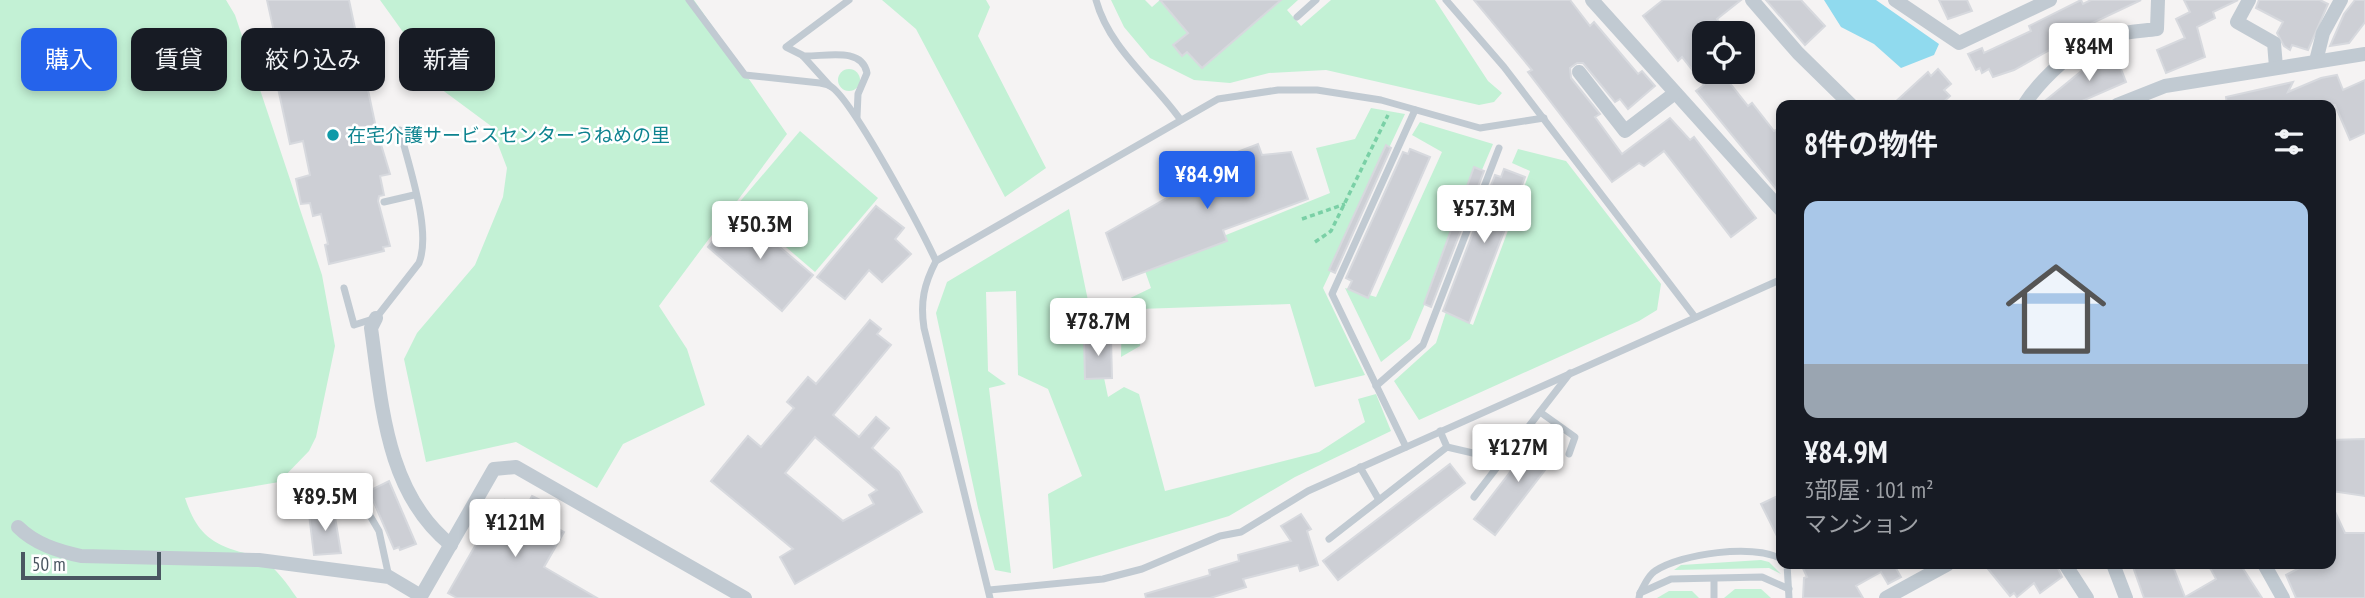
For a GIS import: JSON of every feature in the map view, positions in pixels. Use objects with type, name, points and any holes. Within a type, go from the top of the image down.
[{"type":"street","points":[[1592,0],[1776,204]]},
{"type":"street","points":[[1752,0],[1798,53],[1845,100]]},
{"type":"street","points":[[1895,0],[1959,44],[2050,0]]},
{"type":"street","points":[[2027,100],[2034,89],[2088,44],[2115,34],[2157,29],[2158,0]]},
{"type":"street","points":[[2249,0],[2237,22],[2274,43],[2276,67]]},
{"type":"street","points":[[2316,61],[2323,33],[2338,1]]},
{"type":"street","points":[[2130,100],[2165,86],[2365,54]]},
{"type":"street","points":[[1579,72],[1625,131],[1675,93]]},
{"type":"street","points":[[376,318],[371,328],[381,397],[399,475],[434,532],[451,545]]},
{"type":"street","points":[[18,527],[31,538],[62,552],[81,556],[259,560],[389,577],[421,597],[494,469],[516,467],[745,598]]},
{"type":"street","points":[[1886,598],[1939,569]]},
{"type":"street","points":[[2068,569],[2087,598]]},
{"type":"street","points":[[2115,569],[2126,598]]},
{"type":"street","points":[[2272,569],[2283,598]]},
{"type":"lane","points":[[689,0],[745,75],[830,86]]},
{"type":"lane","points":[[849,0],[786,47],[802,55],[857,119],[936,261]]},
{"type":"lane","points":[[1096,0],[1119,48],[1158,88],[1180,120]]},
{"type":"lane","points":[[1297,17],[1316,0]]},
{"type":"lane","points":[[1446,0],[1544,118],[1695,317]]},
{"type":"lane","points":[[802,55],[852,55],[863,61],[867,73],[856,102],[857,119]]},
{"type":"lane","points":[[1544,118],[1480,128],[1394,103],[1338,92],[1278,90],[1218,99],[936,261],[925,281],[921,301],[924,328],[990,594],[1103,579],[1142,569],[1220,536],[1241,532],[1308,491],[1776,282]]},
{"type":"lane","points":[[1406,447],[1332,294],[1415,110]]},
{"type":"lane","points":[[344,288],[354,325],[376,318],[419,262],[423,252],[424,232],[400,130]]},
{"type":"lane","points":[[1376,386],[1423,345],[1499,148]]},
{"type":"lane","points":[[384,202],[414,195]]},
{"type":"lane","points":[[1474,497],[1571,372]]},
{"type":"lane","points":[[1540,412],[1575,437],[1569,454]]},
{"type":"lane","points":[[1440,431],[1447,447]]},
{"type":"lane","points":[[1447,447],[1503,460]]},
{"type":"lane","points":[[1329,539],[1447,447]]},
{"type":"lane","points":[[1360,467],[1379,500]]},
{"type":"lane","points":[[362,502],[379,531],[389,577]]},
{"type":"lane","points":[[1639,596],[1652,572],[1689,555],[1768,552],[1776,556]]},
{"type":"lane","points":[[1787,569],[1789,598]]},
{"type":"lane","points":[[1639,596],[1671,579],[1762,578],[1789,589]]},
{"type":"lane","points":[[1714,579],[1714,598]]},
{"type":"path","points":[[1315,242],[1331,231],[1394,103]]},
{"type":"path","points":[[1302,219],[1345,204]]},
{"type":"green space","points":[[0,0],[226,0],[241,33],[241,91],[260,91],[322,275],[335,346],[316,437],[309,451],[279,482],[185,498],[192,516],[208,537],[266,562],[281,576],[297,598],[0,598]]},
{"type":"green space","points":[[380,0],[694,0],[787,134],[659,306],[687,349],[705,405],[623,444],[597,488],[516,442],[426,462],[404,359],[417,333],[475,265],[503,197],[507,168],[491,126],[444,91],[495,91],[495,28],[400,28]]},
{"type":"green space","points":[[882,0],[986,0],[990,7],[978,36],[1046,168],[1005,197],[916,29]]},
{"type":"green space","points":[[1111,0],[1145,0],[1152,7],[1160,0],[1298,0],[1287,10],[1301,26],[1331,0],[1435,0],[1488,81],[1502,93],[1494,102],[1479,105],[1326,70],[1269,73],[1230,83],[1194,80],[1150,58],[1124,27]]},
{"type":"green space","points":[[845,69],[853,69],[860,76],[860,84],[853,91],[845,91],[838,84],[838,76]]},
{"type":"green space","points":[[1371,108],[1405,114],[1323,288],[1365,375],[1315,387],[1290,304],[1139,309],[1140,346],[1121,357],[1122,302],[1151,288],[1144,268],[1330,193],[1316,148],[1355,139]]},
{"type":"green space","points":[[1420,122],[1493,144],[1410,339],[1381,362],[1345,288],[1376,297],[1442,152],[1412,135]]},
{"type":"green space","points":[[800,131],[878,198],[815,272],[737,205]]},
{"type":"green space","points":[[1518,149],[1566,161],[1661,284],[1657,310],[1639,321],[1419,420],[1394,381],[1436,343],[1446,312],[1473,325],[1530,171],[1512,163]]},
{"type":"green space","points":[[1069,209],[1108,397],[1124,387],[1139,394],[1165,491],[1319,452],[1365,422],[1358,399],[1376,394],[1391,431],[1295,477],[1229,516],[1053,569],[1048,494],[1082,476],[1048,389],[1018,375],[1016,291],[986,292],[988,371],[1006,384],[989,388],[1011,573],[995,570],[978,508],[936,313],[947,282]]},
{"type":"green space","points":[[1761,560],[1769,562],[1781,574],[1769,568],[1674,570],[1681,565]]},
{"type":"green space","points":[[1735,589],[1761,589],[1771,598],[1724,598]]},
{"type":"green space","points":[[1669,591],[1692,591],[1699,598],[1657,598]]},
{"type":"water","points":[[1824,0],[1876,0],[1939,44],[1934,55],[1901,68],[1874,44],[1841,27]]},
{"type":"building","name":"在宅介護サービスセンターうねめの里","points":[[267,0],[349,0],[355,28],[273,28]]},
{"type":"building","points":[[1160,0],[1281,0],[1202,68],[1187,52],[1182,56],[1173,45],[1188,33]]},
{"type":"building","points":[[1474,0],[1570,0],[1590,26],[1594,22],[1638,74],[1642,71],[1655,86],[1628,109],[1620,99],[1615,102],[1583,63],[1577,63],[1570,68],[1571,78],[1600,114],[1595,117],[1622,154],[1670,118],[1690,140],[1694,137],[1756,218],[1731,237],[1664,151],[1644,166],[1639,163],[1612,182],[1528,72],[1532,70]]},
{"type":"building","points":[[1663,0],[1741,0],[1717,19],[1719,21],[1692,21],[1692,70],[1682,57],[1678,61],[1643,16]]},
{"type":"building","points":[[1766,0],[1801,0],[1825,26],[1805,45]]},
{"type":"building","points":[[1939,0],[1967,0],[1972,11],[1948,19]]},
{"type":"building","points":[[2081,0],[2083,4],[2091,0],[2141,0],[2067,35],[2069,39],[2014,70],[1993,77],[1989,69],[1982,73],[1980,68],[1976,70],[1968,54],[1982,48],[1984,53],[2031,31],[2029,26]]},
{"type":"building","points":[[2184,0],[2238,0],[2213,12],[2215,18],[2197,27],[2205,57],[2166,73],[2157,50],[2185,38],[2176,19],[2190,12]]},
{"type":"building","points":[[2259,0],[2320,0],[2328,4],[2308,50],[2292,45],[2290,50],[2284,46],[2277,33],[2283,22],[2256,8]]},
{"type":"building","points":[[2355,0],[2365,0],[2365,22],[2349,43],[2330,46],[2344,14]]},
{"type":"building","points":[[2116,56],[2126,82],[2085,100],[2046,100],[2089,65]]},
{"type":"building","points":[[1938,69],[1951,84],[1944,90],[1950,96],[1946,100],[1897,100],[1928,72],[1931,76]]},
{"type":"building","points":[[2337,75],[2343,90],[2365,80],[2365,133],[2350,140],[2336,107],[2336,100],[2226,100],[2226,97],[2293,82],[2288,92],[2321,78]]},
{"type":"building","points":[[1731,84],[1748,106],[1752,103],[1774,131],[1776,130],[1776,189],[1696,91],[1704,85]]},
{"type":"building","name":"在宅介護サービスセンターうねめの里","points":[[279,91],[368,91],[390,174],[380,176],[384,195],[379,196],[378,201],[390,246],[383,247],[384,251],[329,264],[325,245],[328,244],[321,214],[313,216],[310,203],[301,204],[296,179],[310,175],[303,141],[290,144]]},
{"type":"building","points":[[1258,144],[1262,155],[1291,152],[1308,199],[1223,230],[1227,241],[1123,280],[1106,233],[1226,164],[1224,157]]},
{"type":"building","points":[[1386,145],[1391,148],[1335,273],[1329,270]]},
{"type":"building","points":[[1410,149],[1430,157],[1368,298],[1348,289],[1352,281],[1346,278],[1403,152],[1408,154]]},
{"type":"building","points":[[1474,167],[1484,171],[1431,307],[1424,304]]},
{"type":"building","points":[[1504,169],[1525,177],[1469,323],[1443,311],[1495,175],[1501,177]]},
{"type":"building","points":[[876,206],[904,228],[895,239],[911,254],[882,282],[869,270],[845,299],[817,277]]},
{"type":"building","points":[[738,212],[813,275],[782,311],[708,247]]},
{"type":"building","points":[[870,320],[881,329],[877,334],[891,345],[833,415],[859,437],[876,417],[889,428],[872,448],[899,472],[922,512],[795,584],[780,557],[793,549],[711,481],[748,436],[761,447],[794,408],[787,402],[808,377],[816,384]],"holes":[[[815,437],[877,490],[869,495],[874,504],[843,521],[785,473]]]},
{"type":"building","points":[[1111,338],[1112,378],[1085,379],[1084,339]]},
{"type":"building","points":[[1541,432],[1562,448],[1495,535],[1474,519]]},
{"type":"building","points":[[2365,439],[2365,496],[2336,492],[2336,440]]},
{"type":"building","points":[[1450,464],[1465,483],[1338,580],[1323,561]]},
{"type":"building","points":[[389,481],[416,544],[400,550],[399,547],[394,549],[369,491]]},
{"type":"building","points":[[532,496],[546,503],[538,517],[564,532],[544,567],[597,598],[457,598],[448,593],[499,504],[502,506],[505,500],[524,511]]},
{"type":"building","points":[[1776,497],[1776,534],[1761,504]]},
{"type":"building","points":[[334,511],[341,553],[314,555],[309,514]]},
{"type":"building","points":[[1301,514],[1311,529],[1307,531],[1318,565],[1300,571],[1298,565],[1243,579],[1246,587],[1210,598],[1146,598],[1145,594],[1210,575],[1209,570],[1239,561],[1238,555],[1291,541],[1281,526]]},
{"type":"building","points":[[2336,514],[2345,533],[2365,533],[2365,598],[2296,598],[2286,575],[2297,569],[2336,569]]},
{"type":"building","points":[[1803,569],[1896,569],[1901,577],[1888,584],[1881,572],[1856,586],[1863,598],[1803,598],[1804,578],[1807,577]]},
{"type":"building","points":[[1988,569],[2058,569],[2062,577],[2040,593],[2034,583],[2017,597],[2014,593],[2010,596]]},
{"type":"building","points":[[2134,569],[2174,569],[2185,597],[2216,579],[2211,569],[2243,569],[2262,598],[2144,598]]},
{"type":"place","name":"在宅介護サービスセンターうねめの里","points":[[333,135]]}]
